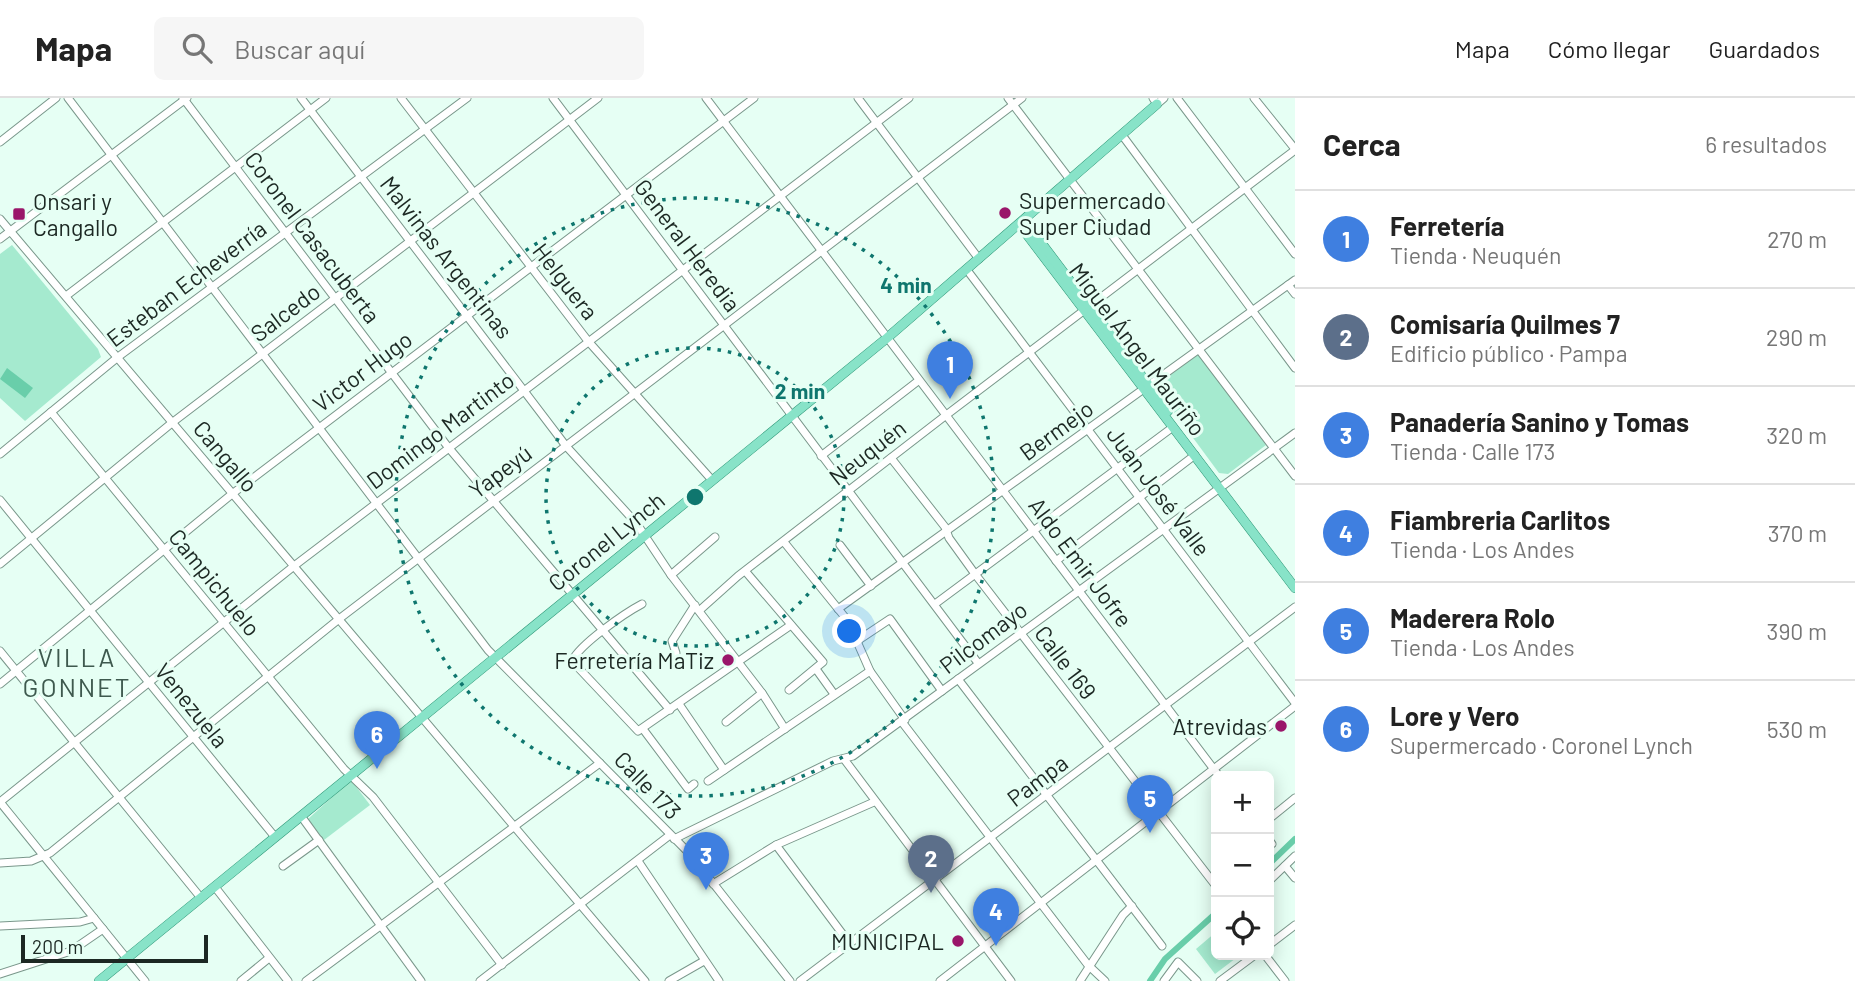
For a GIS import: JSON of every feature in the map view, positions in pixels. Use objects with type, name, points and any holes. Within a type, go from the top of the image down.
[{"type":"main road","name":"Coronel Lynch","points":[[99,981],[887,338],[1122,135],[1158,100]]},
{"type":"main road","name":"Miguel Ángel Mauriño","points":[[1021,222],[1025,232],[1088,309],[1295,589]]},
{"type":"main road","name":"Miguel Ángel Mauriño","points":[[1147,388],[1195,456],[1295,578]]},
{"type":"street","points":[[0,142],[56,98]]},
{"type":"street","name":"Calle 173","points":[[68,98],[374,504],[495,658],[672,837],[790,981]]},
{"type":"street","name":"Malvinas Argentinas","points":[[302,98],[566,446],[645,535],[671,575],[739,661],[785,729]]},
{"type":"street","points":[[66,296],[326,98]]},
{"type":"street","name":"Helguera","points":[[401,98],[588,341],[712,479]]},
{"type":"street","name":"Esteban Echeverría","points":[[0,454],[118,357],[467,98]]},
{"type":"street","name":"General Heredia","points":[[553,98],[978,663]]},
{"type":"street","name":"Salcedo","points":[[0,564],[173,422],[598,98]]},
{"type":"street","name":"Aldo Emir Jofre","points":[[706,98],[1215,771]]},
{"type":"street","name":"Victor Hugo","points":[[0,684],[232,494],[754,98]]},
{"type":"street","points":[[858,98],[979,259]]},
{"type":"street","name":"Domingo Martinto","points":[[0,802],[374,504],[909,98]]},
{"type":"street","name":"Yapeyú","points":[[0,863],[31,861],[46,856],[339,619],[918,177],[1010,101],[1021,98]]},
{"type":"street","points":[[1177,98],[1295,254]]},
{"type":"street","points":[[1254,98],[1295,150]]},
{"type":"street","points":[[0,239],[185,99]]},
{"type":"street","name":"Coronel Casacuberta","points":[[185,99],[448,447],[670,710]]},
{"type":"street","points":[[1010,101],[1295,476]]},
{"type":"street","points":[[1122,135],[1295,368]]},
{"type":"street","name":"Neuquén","points":[[676,653],[672,641],[698,608],[945,415],[1295,150]]},
{"type":"street","name":"Cangallo","points":[[0,219],[645,981]]},
{"type":"street","name":"Juan José Valle","points":[[967,270],[1295,705]]},
{"type":"street","points":[[1292,283],[1295,294]]},
{"type":"street","name":"Bermejo","points":[[838,609],[1292,283]]},
{"type":"street","points":[[821,456],[918,381]]},
{"type":"street","name":"Campichuelo","points":[[51,412],[268,677],[373,797],[502,965]]},
{"type":"street","points":[[934,604],[1173,427]]},
{"type":"street","name":"Pilcomayo","points":[[672,837],[834,761],[845,759],[903,721],[978,663],[1295,433]]},
{"type":"street","points":[[1056,561],[1195,456]]},
{"type":"street","name":"Calle 169","points":[[891,458],[975,574],[1211,880]]},
{"type":"street","name":"Venezuela","points":[[0,500],[275,837]]},
{"type":"street","points":[[671,575],[715,537]]},
{"type":"street","points":[[784,542],[848,621],[870,671],[903,721],[1088,965],[1105,981]]},
{"type":"street","points":[[840,545],[871,586]]},
{"type":"street","points":[[746,572],[823,662],[789,690]]},
{"type":"street","points":[[642,604],[604,632],[572,661],[641,730],[688,789],[694,784]]},
{"type":"street","name":"Pampa","points":[[800,981],[1295,607]]},
{"type":"street","points":[[857,641],[890,619],[942,691]]},
{"type":"street","points":[[641,730],[791,625]]},
{"type":"street","points":[[0,652],[201,898]]},
{"type":"street","points":[[816,669],[834,694]]},
{"type":"street","points":[[708,781],[870,671]]},
{"type":"street","points":[[958,679],[1162,946]]},
{"type":"street","points":[[726,722],[762,693]]},
{"type":"street","points":[[679,704],[724,770]]},
{"type":"street","points":[[940,981],[1295,705]]},
{"type":"street","points":[[845,759],[874,802],[1011,981]]},
{"type":"street","points":[[306,981],[514,824],[600,763]]},
{"type":"street","points":[[1274,815],[1295,798]]},
{"type":"street","points":[[0,802],[145,981]]},
{"type":"street","points":[[713,884],[776,845],[874,802]]},
{"type":"street","points":[[301,816],[421,981]]},
{"type":"street","points":[[481,981],[672,837]]},
{"type":"street","points":[[283,866],[319,840]]},
{"type":"street","points":[[776,845],[850,944]]},
{"type":"street","points":[[1274,876],[1295,856]]},
{"type":"street","points":[[638,861],[719,981]]},
{"type":"street","points":[[1284,866],[1295,878]]},
{"type":"street","points":[[215,887],[288,981]]},
{"type":"street","points":[[1080,981],[1088,965],[1132,906]]},
{"type":"street","points":[[0,926],[80,922],[94,918]]},
{"type":"street","points":[[1274,941],[1295,925]]},
{"type":"street","points":[[0,974],[71,951],[103,929]]},
{"type":"street","points":[[241,981],[270,958]]},
{"type":"street","points":[[1220,981],[1248,960]]},
{"type":"street","points":[[1269,960],[1284,981]]},
{"type":"street","points":[[669,981],[704,961]]},
{"type":"street","points":[[1164,981],[1178,962],[1197,981]]},
{"type":"shaded area","points":[[12,245],[98,349],[101,357],[25,421],[0,398],[0,254]]},
{"type":"shaded area","points":[[1199,354],[1266,445],[1228,474],[1219,473],[1157,389],[1159,383]]},
{"type":"shaded area","points":[[7,368],[33,388],[25,398],[0,379]]},
{"type":"shaded area","points":[[351,780],[370,805],[324,840],[308,819]]},
{"type":"shaded area","points":[[1211,936],[1211,960],[1233,960],[1215,974],[1196,949]]},
{"type":"waterway","points":[[1274,859],[1295,839]]},
{"type":"waterway","points":[[1150,981],[1165,959],[1211,918]]},
{"type":"place","name":"Supermercado Super Ciudad","points":[[1005,213]]},
{"type":"place","name":"Onsari y Cangallo","points":[[19,214]]},
{"type":"place","name":"Ferretería","points":[[950,399]]},
{"type":"place","name":"Ferretería MaTiz","points":[[728,660]]},
{"type":"place","name":"Atrevidas","points":[[1281,726]]},
{"type":"place","name":"Lore y Vero","points":[[377,769]]},
{"type":"place","name":"Maderera Rolo","points":[[1150,833]]},
{"type":"place","name":"Panadería Sanino y Tomas","points":[[706,890]]},
{"type":"place","name":"Comisaría Quilmes 7","points":[[931,893]]},
{"type":"place","name":"MUNICIPAL","points":[[958,941]]},
{"type":"place","name":"Fiambreria Carlitos","points":[[996,946]]},
{"type":"district","name":"VILLA GONNET","points":[[77,671]]}]
